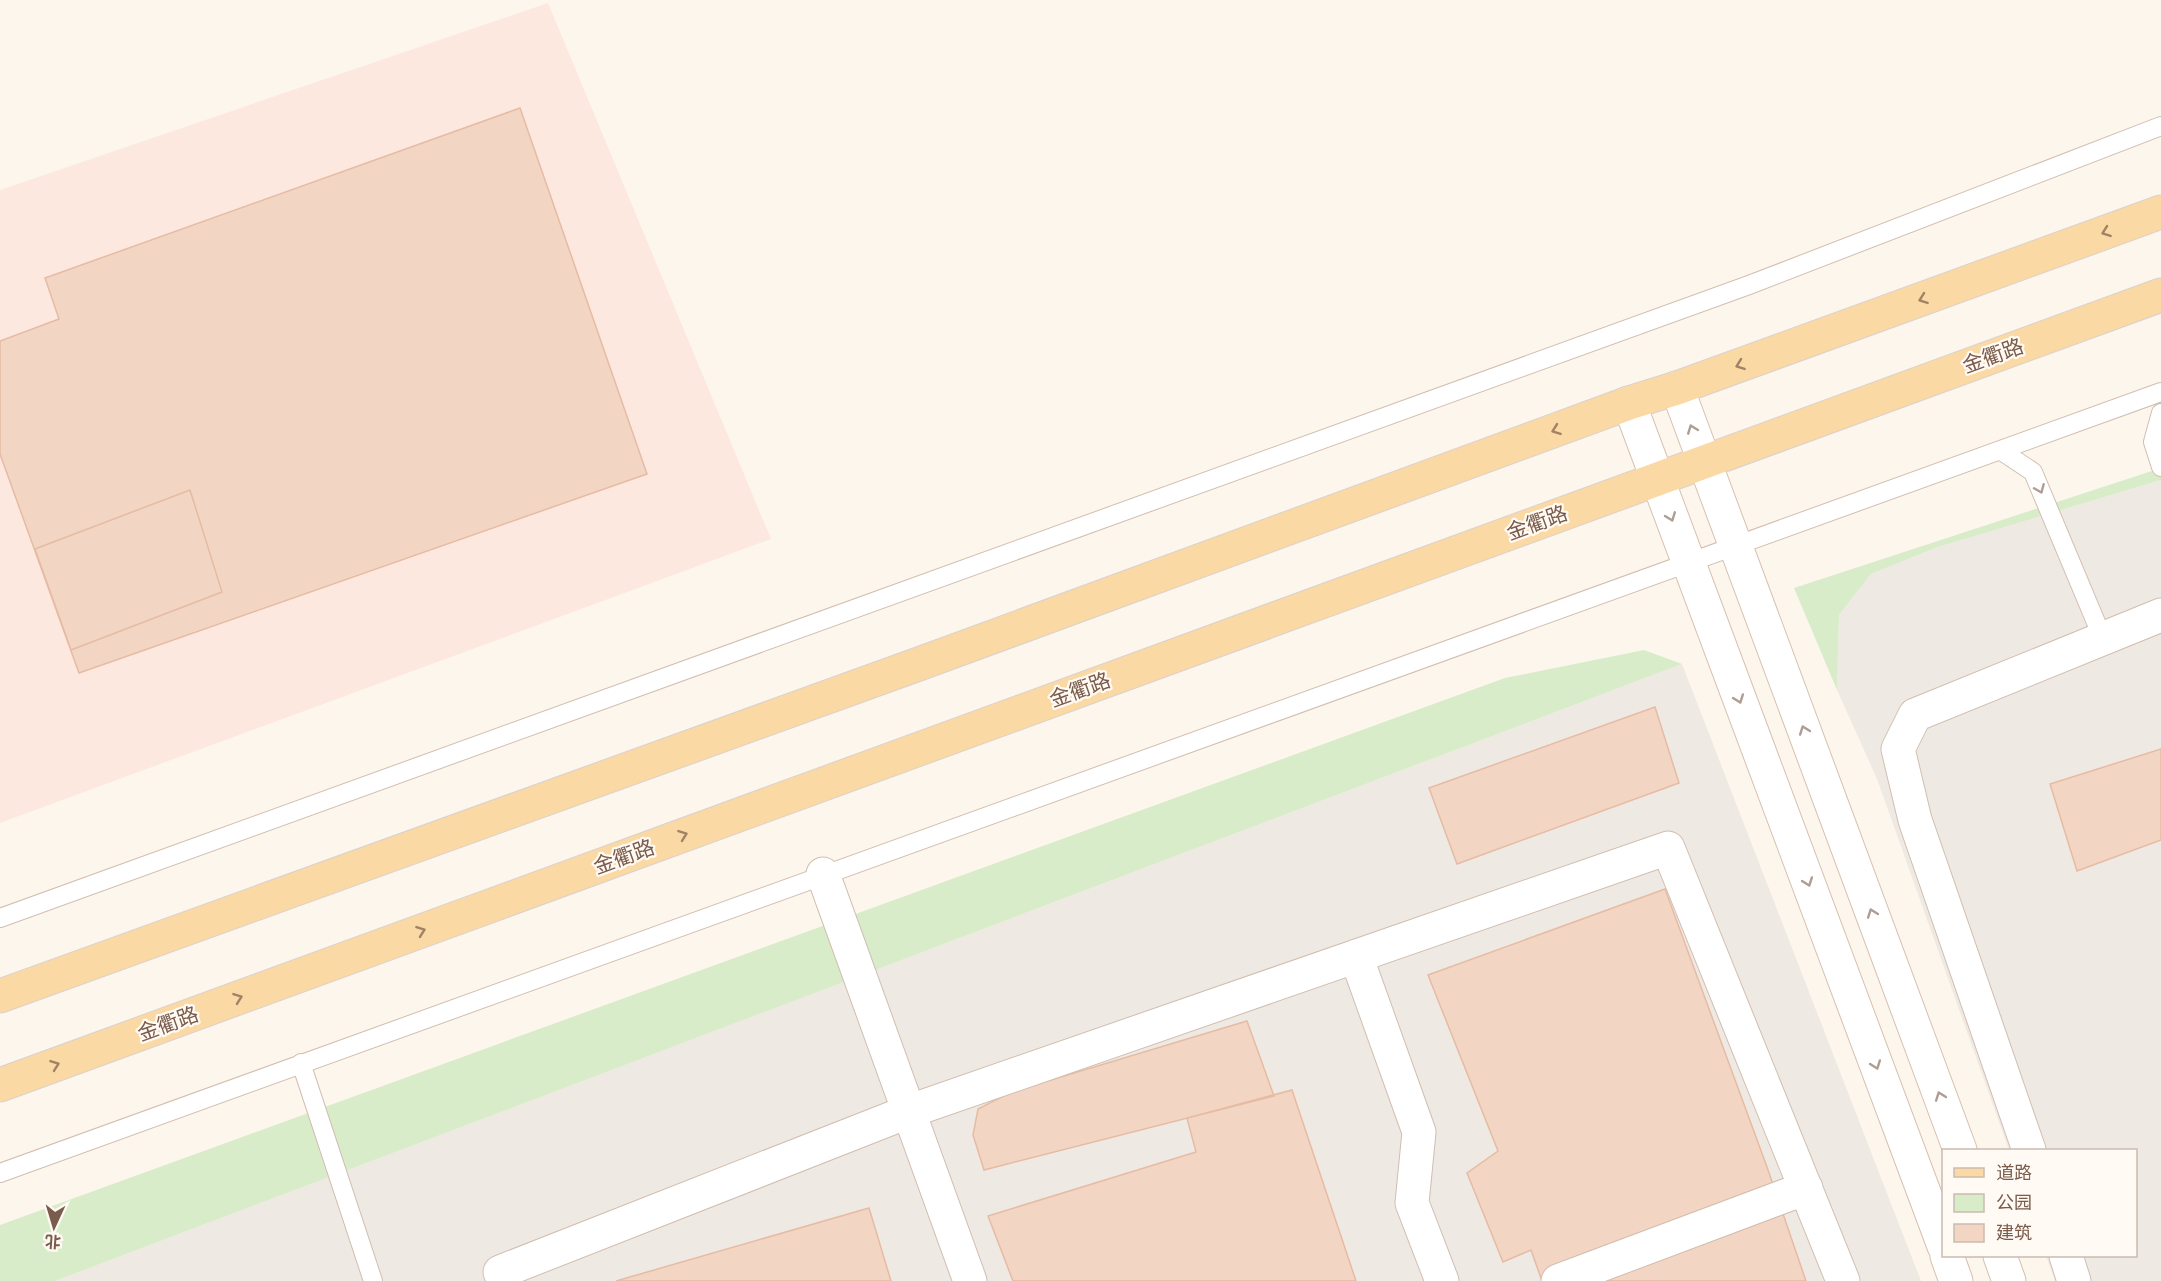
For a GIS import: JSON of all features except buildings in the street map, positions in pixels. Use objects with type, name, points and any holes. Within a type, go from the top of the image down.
[{"type":"main road","points":[[0,996],[939,657],[1629,403],[1677,388],[2161,212]]},
{"type":"main road","name":"金衢路","points":[[0,1085],[2161,295]]},
{"type":"street","points":[[1677,388],[1960,1149]]},
{"type":"street","points":[[1629,403],[1942,1241]]},
{"type":"street","points":[[2029,1149],[1915,820],[1898,749],[1915,715],[2161,615]]},
{"type":"street","points":[[504,1281],[500,1272],[910,1111],[1668,848],[1843,1281]]},
{"type":"street","points":[[823,874],[970,1281]]},
{"type":"street","points":[[1356,956],[1419,1132],[1412,1203],[1442,1281]]},
{"type":"street","points":[[1558,1281],[1806,1188]]},
{"type":"street","points":[[1947,1257],[1956,1281]]},
{"type":"street","points":[[2000,1257],[2009,1281]]},
{"type":"street","points":[[2066,1257],[2074,1281]]},
{"type":"lane","points":[[0,918],[1749,285],[2161,126]]},
{"type":"lane","points":[[0,1173],[2161,392]]},
{"type":"lane","points":[[2161,412],[2153,442],[2161,467]]},
{"type":"lane","points":[[2000,450],[2033,472],[2103,639]]},
{"type":"lane","points":[[301,1064],[373,1281]]},
{"type":"shaded area","points":[[548,3],[771,539],[0,823],[0,190]]},
{"type":"shaded area","points":[[2161,480],[2161,1281],[2055,1281],[2046,1257],[2137,1257],[2137,1149],[2009,1149],[1877,779],[1837,690],[1839,615],[1871,574],[1935,548]]},
{"type":"shaded area","points":[[1682,664],[1921,1281],[55,1281],[400,1150]]},
{"type":"green space","points":[[2161,468],[2161,480],[1935,548],[1871,574],[1839,615],[1837,690],[1794,588]]},
{"type":"green space","points":[[1644,650],[1682,664],[55,1281],[0,1281],[0,1225],[1505,678]]}]
